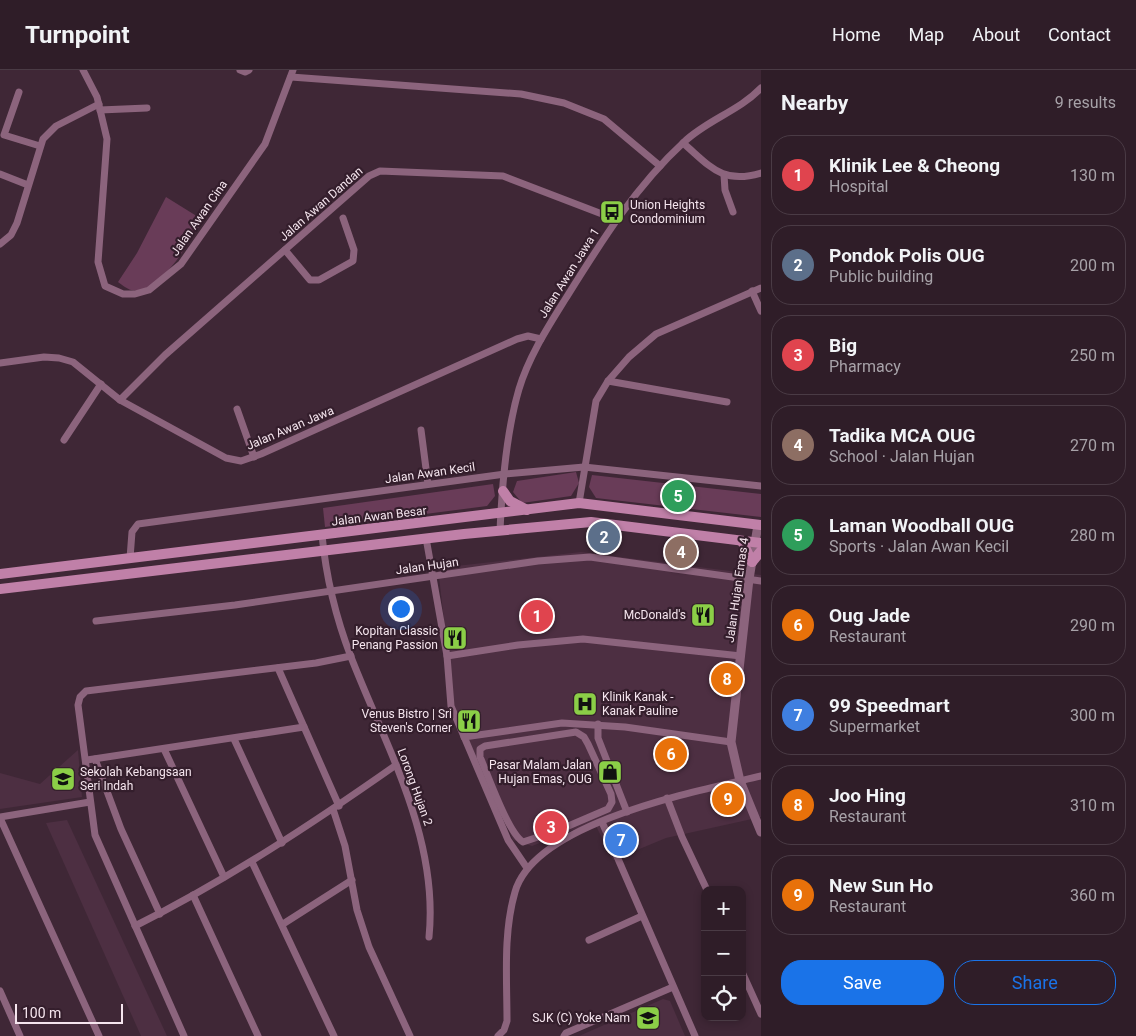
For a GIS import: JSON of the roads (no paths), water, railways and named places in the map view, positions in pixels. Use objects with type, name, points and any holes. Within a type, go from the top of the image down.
[{"type":"main road","points":[[503,491],[510,501],[528,510]]},
{"type":"main road","name":"Jalan Awan Besar","points":[[0,574],[579,504],[760,525]]},
{"type":"main road","points":[[0,588],[426,538],[591,522],[742,541],[759,546],[752,562]]},
{"type":"main road","points":[[742,541],[752,562]]},
{"type":"street","name":"Jalan Awan Cina","points":[[83,70],[94,91],[107,140],[98,262],[100,276],[105,286],[123,294],[135,294],[149,290],[181,264],[265,144],[292,73]]},
{"type":"street","points":[[240,70],[245,72],[249,70]]},
{"type":"street","points":[[292,73],[521,94],[564,103],[604,119],[660,166]]},
{"type":"street","name":"Jalan Awan Jawa 1","points":[[500,531],[504,474],[512,419],[519,388],[541,339],[614,223],[660,166],[694,132],[761,88]]},
{"type":"street","points":[[20,92],[4,135],[40,146]]},
{"type":"street","points":[[0,244],[11,235],[17,223],[40,146],[43,139],[56,126],[99,107],[146,108]]},
{"type":"street","points":[[682,143],[708,166],[724,175],[740,178],[761,173]]},
{"type":"street","name":"Jalan Awan Dandan","points":[[120,400],[165,354],[368,176],[380,171],[503,176],[602,214],[614,223]]},
{"type":"street","points":[[0,174],[28,184]]},
{"type":"street","points":[[724,175],[725,190],[733,212]]},
{"type":"street","points":[[285,250],[310,280],[319,280],[354,261],[354,250],[343,218]]},
{"type":"street","points":[[579,504],[596,401],[608,381],[629,357],[656,334],[761,288]]},
{"type":"street","points":[[752,292],[761,311]]},
{"type":"street","name":"Jalan Awan Jawa","points":[[0,363],[44,357],[59,358],[73,362],[120,400],[226,458],[241,460],[254,457],[505,344],[528,336],[541,339]]},
{"type":"street","points":[[608,381],[727,402]]},
{"type":"street","points":[[64,440],[101,384]]},
{"type":"street","points":[[237,409],[254,457]]},
{"type":"street","points":[[421,430],[428,484]]},
{"type":"street","name":"Jalan Awan Kecil","points":[[130,558],[132,532],[138,524],[504,474],[584,467],[761,486]]},
{"type":"street","name":"Jalan Hujan Emas 4","points":[[759,546],[760,525]]},
{"type":"street","name":"Lorong Hujan 2","points":[[322,535],[330,590],[351,656],[396,765],[423,843],[430,883],[432,912],[429,937]]},
{"type":"street","points":[[426,538],[447,656],[451,706],[508,840],[527,868]]},
{"type":"street","name":"Jalan Hujan","points":[[96,621],[234,605],[538,561],[590,557],[761,581]]},
{"type":"street","name":"Jalan Hujan Emas 4","points":[[752,562],[731,742],[740,781],[761,832]]},
{"type":"street","points":[[447,656],[518,645],[582,638],[741,656]]},
{"type":"street","points":[[184,1036],[95,835],[87,760],[78,705],[80,697],[86,690],[333,661],[351,656]]},
{"type":"street","points":[[278,668],[336,808],[357,910],[369,947],[410,1036]]},
{"type":"street","points":[[464,738],[550,725],[598,724],[731,742]]},
{"type":"street","points":[[598,724],[598,738],[627,812]]},
{"type":"street","points":[[550,725],[552,736]]},
{"type":"street","points":[[87,760],[304,728]]},
{"type":"street","points":[[480,735],[482,747],[480,757],[516,838],[522,842],[559,830],[608,810],[612,802],[611,794],[584,737],[576,732],[482,747]]},
{"type":"street","points":[[234,739],[282,843]]},
{"type":"street","points":[[164,749],[224,877]]},
{"type":"street","points":[[95,758],[121,829],[160,914]]},
{"type":"street","points":[[135,926],[252,862],[336,808],[396,765]]},
{"type":"street","points":[[498,1036],[507,1021],[508,925],[515,891],[527,868],[546,850],[611,818],[667,798],[761,776]]},
{"type":"street","points":[[667,798],[704,886]]},
{"type":"street","points":[[90,802],[0,818],[99,1036]]},
{"type":"street","points":[[608,810],[611,818]]},
{"type":"street","points":[[602,822],[695,1036]]},
{"type":"street","points":[[252,862],[283,924],[334,1036]]},
{"type":"street","points":[[283,924],[352,880]]},
{"type":"street","points":[[193,895],[258,1036]]},
{"type":"street","points":[[590,940],[642,916]]},
{"type":"street","points":[[744,976],[761,1014]]},
{"type":"street","points":[[564,1036],[566,1033],[673,987]]},
{"type":"street","points":[[0,991],[20,1036]]},
{"type":"place","name":"Union Heights Condominium","points":[[612,212]]},
{"type":"place","name":"Laman Woodball OUG","points":[[678,496]]},
{"type":"place","name":"Pondok Polis OUG","points":[[604,537]]},
{"type":"place","name":"Tadika MCA OUG","points":[[681,552]]},
{"type":"place","name":"McDonald's","points":[[703,615]]},
{"type":"place","name":"Klinik Lee & Cheong","points":[[537,616]]},
{"type":"place","name":"Kopitan Classic Penang Passion","points":[[455,638]]},
{"type":"place","name":"Joo Hing","points":[[727,679]]},
{"type":"place","name":"Klinik Kanak - Kanak Pauline","points":[[585,704]]},
{"type":"place","name":"Venus Bistro | Sri Steven's Corner","points":[[469,721]]},
{"type":"place","name":"Oug Jade","points":[[671,754]]},
{"type":"place","name":"Pasar Malam Jalan Hujan Emas, OUG","points":[[610,772]]},
{"type":"place","name":"Sekolah Kebangsaan Seri Indah","points":[[63,779]]},
{"type":"place","name":"New Sun Ho","points":[[728,799]]},
{"type":"place","name":"Big","points":[[551,827]]},
{"type":"place","name":"99 Speedmart","points":[[621,840]]},
{"type":"place","name":"SJK (C) Yoke Nam","points":[[648,1018]]}]
